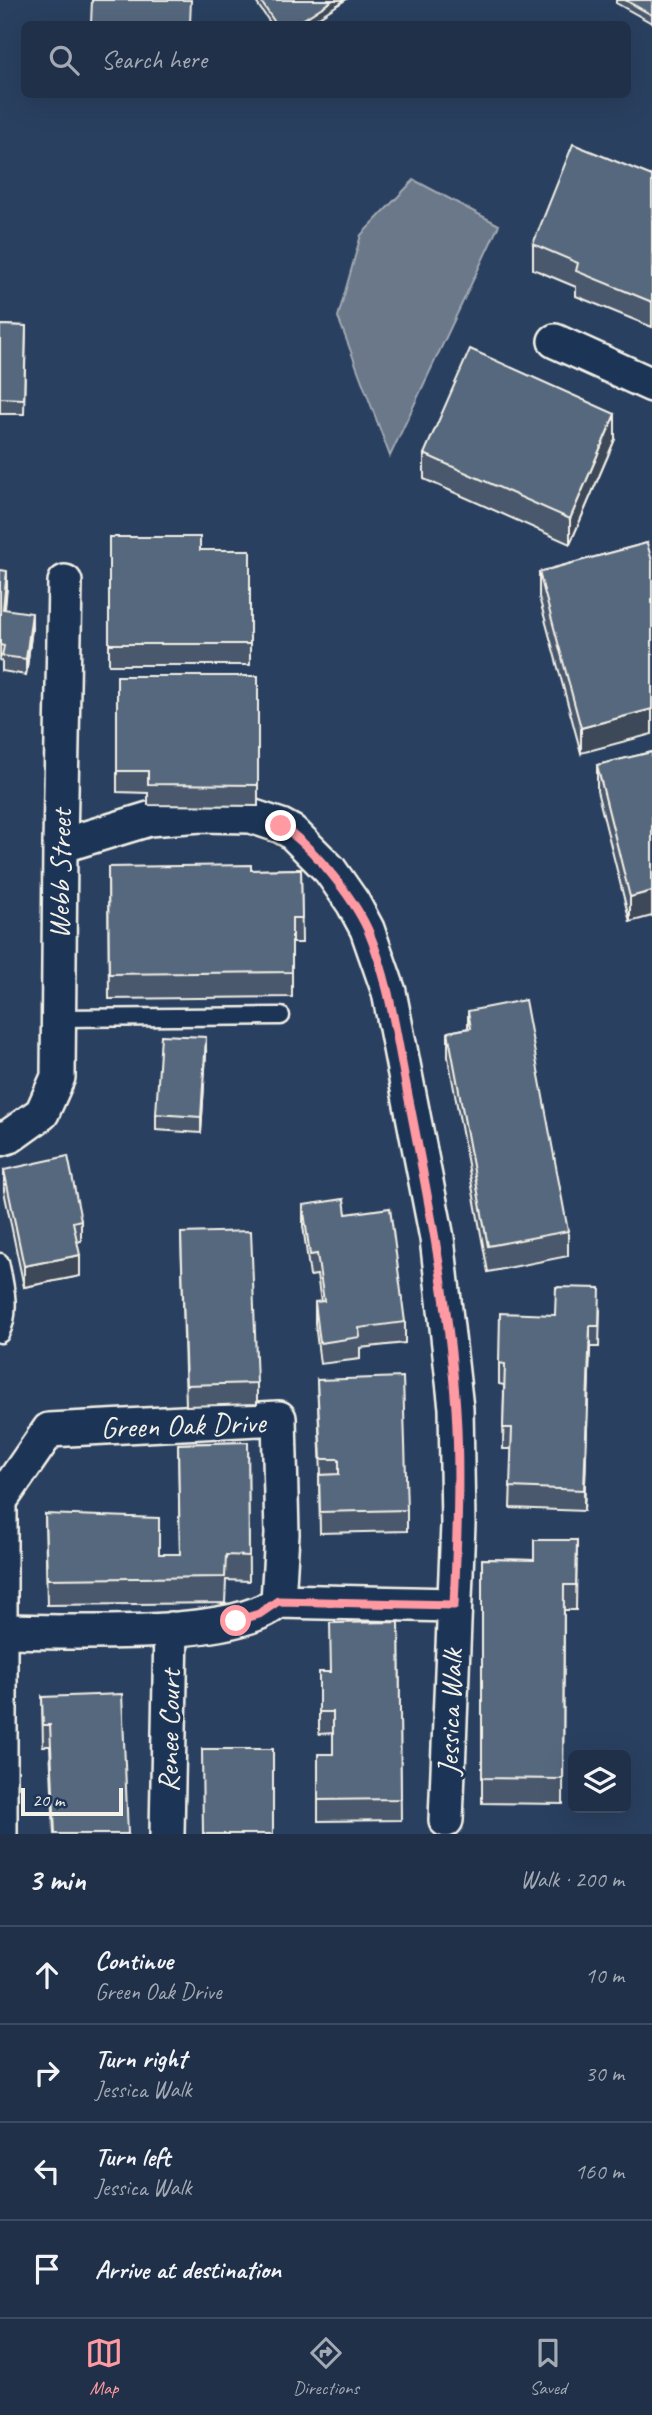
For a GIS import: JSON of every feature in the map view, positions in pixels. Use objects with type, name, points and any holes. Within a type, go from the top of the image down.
[{"type":"street","points":[[555,341],[652,385]]},
{"type":"street","name":"Webb Street","points":[[0,1139],[10,1136],[42,1112],[58,1077],[65,582]]},
{"type":"street","name":"Jessica Walk","points":[[60,845],[149,819],[201,815],[251,816],[292,832],[330,870],[367,929],[389,992],[437,1238],[456,1408],[458,1524],[446,1820]]},
{"type":"street","name":"Green Oak Drive","points":[[0,1833],[0,1501],[49,1430],[279,1419],[282,1534],[278,1601]]},
{"type":"street","points":[[0,1630],[172,1629],[236,1621],[259,1614],[278,1601]]},
{"type":"street","name":"Jessica Walk","points":[[278,1601],[454,1605]]},
{"type":"street","name":"Renee Court","points":[[167,1834],[172,1629]]},
{"type":"lane","points":[[58,1018],[281,1016]]},
{"type":"lane","points":[[0,1262],[6,1304],[6,1324],[0,1334]]},
{"type":"water","points":[[414,180],[499,225],[390,456],[338,317],[361,235]]},
{"type":"building","points":[[92,0],[191,0],[190,21],[91,21]]},
{"type":"building","points":[[260,0],[333,0],[301,21],[274,21]]},
{"type":"building","points":[[625,0],[652,0],[652,15]]},
{"type":"building","points":[[573,144],[652,176],[652,302],[576,271],[578,263],[533,244]]},
{"type":"building","points":[[0,325],[26,326],[24,399],[0,398]]},
{"type":"building","points":[[470,349],[615,414],[570,519],[424,454]]},
{"type":"building","points":[[109,537],[200,537],[200,550],[250,550],[250,644],[109,644]]},
{"type":"building","points":[[647,543],[652,561],[652,709],[581,728],[539,572]]},
{"type":"building","points":[[0,570],[7,571],[3,609],[32,613],[26,659],[2,656],[4,646],[0,645]]},
{"type":"building","points":[[117,676],[258,676],[258,785],[148,784],[148,771],[117,771]]},
{"type":"building","points":[[652,752],[652,891],[630,897],[597,765]]},
{"type":"building","points":[[251,865],[251,870],[301,869],[302,918],[292,918],[292,972],[109,974],[108,867]]},
{"type":"building","points":[[525,1000],[568,1231],[488,1246],[448,1032],[471,1028],[468,1011]]},
{"type":"building","points":[[161,1035],[206,1037],[201,1117],[156,1114]]},
{"type":"building","points":[[68,1156],[81,1220],[73,1222],[80,1255],[24,1266],[4,1170]]},
{"type":"building","points":[[344,1199],[346,1214],[390,1208],[405,1322],[359,1328],[360,1337],[320,1343],[315,1302],[324,1301],[317,1254],[310,1255],[303,1205]]},
{"type":"building","points":[[251,1231],[257,1383],[186,1385],[181,1233]]},
{"type":"building","points":[[556,1287],[600,1288],[599,1326],[590,1326],[584,1490],[510,1487],[512,1428],[503,1428],[505,1364],[499,1363],[500,1313],[555,1315]]},
{"type":"building","points":[[403,1377],[407,1510],[320,1512],[319,1475],[339,1474],[339,1459],[321,1459],[317,1380]]},
{"type":"building","points":[[248,1442],[249,1556],[226,1555],[225,1577],[47,1579],[45,1514],[159,1518],[159,1554],[180,1554],[178,1444]]},
{"type":"building","points":[[534,1540],[577,1540],[576,1585],[564,1585],[563,1779],[482,1778],[482,1559],[534,1560]]},
{"type":"building","points":[[399,1622],[401,1799],[318,1800],[318,1754],[333,1754],[333,1712],[319,1712],[319,1672],[331,1672],[330,1623]]},
{"type":"building","points":[[122,1694],[128,1834],[55,1834],[50,1725],[43,1725],[42,1697]]},
{"type":"building","points":[[202,1749],[273,1749],[273,1834],[203,1834]]},
{"type":"route","points":[[236,1621],[259,1614],[278,1601],[454,1605],[458,1524],[456,1408],[437,1238],[389,992],[367,929],[353,903],[330,870],[292,832],[281,826]]}]
